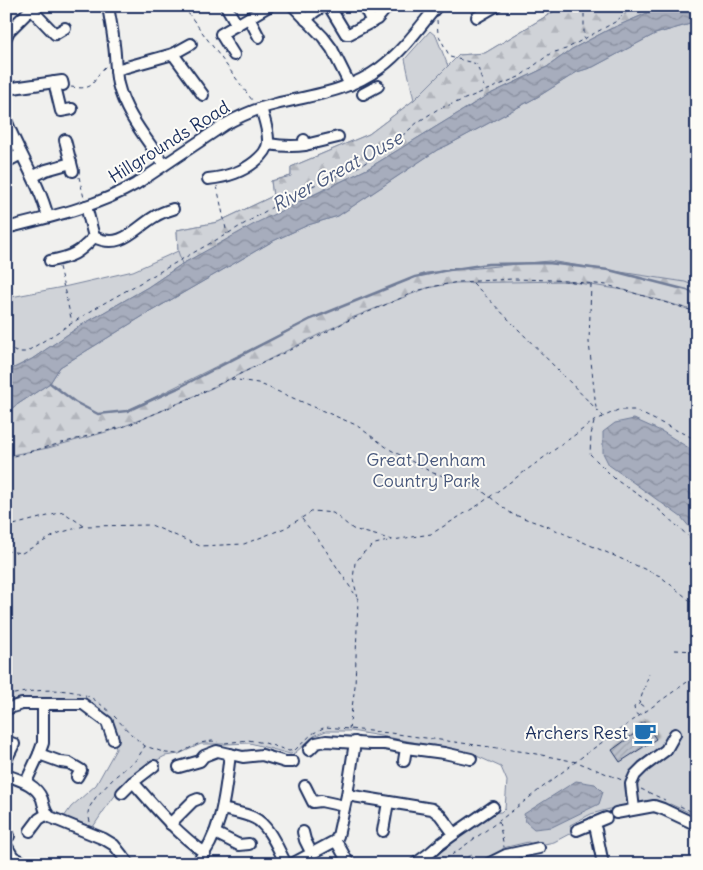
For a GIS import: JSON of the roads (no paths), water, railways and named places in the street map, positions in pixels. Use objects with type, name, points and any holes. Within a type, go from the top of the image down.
[{"type":"street","points":[[108,6],[118,84],[127,107],[164,165]]},
{"type":"street","points":[[226,6],[237,25]]},
{"type":"street","points":[[234,55],[221,34],[269,6]]},
{"type":"street","points":[[292,6],[332,49],[350,84]]},
{"type":"street","points":[[306,20],[323,6]]},
{"type":"street","points":[[329,6],[346,34],[372,22],[388,6]]},
{"type":"street","points":[[364,6],[372,22]]},
{"type":"street","name":"Hillgrounds Road","points":[[6,228],[107,199],[123,192],[224,125],[238,118],[276,104],[327,93],[363,78],[379,69],[395,56],[437,7]]},
{"type":"street","points":[[6,37],[31,10],[55,34],[66,28]]},
{"type":"street","points":[[477,17],[493,11]]},
{"type":"street","points":[[249,18],[259,37]]},
{"type":"street","points":[[116,65],[173,54],[191,44]]},
{"type":"street","points":[[173,54],[203,95]]},
{"type":"street","points":[[363,78],[370,90]]},
{"type":"street","points":[[6,89],[59,84],[61,111],[72,109]]},
{"type":"street","points":[[213,181],[241,170],[265,152],[268,144],[268,134],[259,109]]},
{"type":"street","points":[[6,120],[21,154],[34,176],[48,217]]},
{"type":"street","points":[[268,144],[290,146],[338,137]]},
{"type":"street","points":[[34,176],[46,170],[72,167],[65,140]]},
{"type":"street","points":[[6,162],[21,154]]},
{"type":"street","points":[[86,206],[94,237],[102,241],[119,240],[152,218],[170,213]]},
{"type":"street","points":[[56,262],[78,253],[94,237]]},
{"type":"street","points":[[6,709],[22,704],[83,704],[107,722],[113,739]]},
{"type":"street","points":[[26,782],[43,743],[43,704]]},
{"type":"street","points":[[634,809],[631,784],[635,775],[666,750],[675,734]]},
{"type":"street","points":[[6,741],[14,744],[6,760]]},
{"type":"street","points":[[309,750],[316,743],[326,741],[355,742],[385,744],[444,753],[471,760]]},
{"type":"street","points":[[292,864],[335,841],[338,836],[347,795],[355,742]]},
{"type":"street","points":[[179,767],[200,761],[218,747],[230,754],[243,757],[262,755],[285,762],[293,762]]},
{"type":"street","points":[[404,761],[406,748]]},
{"type":"street","points":[[39,754],[60,762],[69,762],[81,770],[78,778]]},
{"type":"street","points":[[196,864],[205,853],[215,833],[223,809],[230,754]]},
{"type":"street","points":[[122,793],[150,769]]},
{"type":"street","points":[[6,775],[26,782],[36,789],[50,817],[104,839],[114,845],[129,864]]},
{"type":"street","points":[[133,782],[170,824],[205,853]]},
{"type":"street","points":[[305,786],[313,802],[321,801],[344,806]]},
{"type":"street","points":[[347,795],[432,809],[440,815],[454,834]]},
{"type":"street","points":[[170,824],[193,801],[198,799]]},
{"type":"street","points":[[383,831],[388,802]]},
{"type":"street","points":[[616,813],[654,806],[697,825]]},
{"type":"street","points":[[415,864],[493,807]]},
{"type":"street","points":[[223,809],[254,818],[262,823],[286,864]]},
{"type":"street","points":[[30,831],[39,819],[47,814]]},
{"type":"street","points":[[577,830],[606,818]]},
{"type":"street","points":[[593,823],[603,864]]},
{"type":"street","points":[[303,832],[312,854]]},
{"type":"street","points":[[215,833],[240,845],[249,844]]},
{"type":"street","points":[[7,840],[13,858],[24,864]]},
{"type":"street","points":[[335,841],[349,864]]},
{"type":"street","points":[[488,864],[506,855],[539,848]]},
{"type":"street","points":[[520,852],[523,863]]},
{"type":"water","name":"River Great Ouse","points":[[669,6],[697,6],[697,22],[655,34],[593,67],[577,72],[539,96],[437,150],[338,216],[308,225],[273,241],[148,313],[60,367],[50,383],[6,412],[6,372],[32,359],[80,326],[148,287],[182,264],[258,222],[367,169],[488,95],[547,67],[572,49],[608,30],[652,11]]},
{"type":"water","points":[[634,419],[663,432],[697,453],[697,536],[681,517],[609,465],[603,453],[603,432],[615,423]]},
{"type":"water","points":[[576,781],[595,784],[603,792],[599,804],[552,827],[534,829],[526,822],[524,814]]},
{"type":"waterway","points":[[50,383],[75,402],[98,414],[127,411],[178,388],[311,319],[415,277],[488,264],[548,263],[609,270],[687,290],[697,295]]},
{"type":"place","name":"Archers Rest","points":[[645,733]]},
{"type":"park label","name":"Great Denham Country Park","points":[[426,470]]}]
